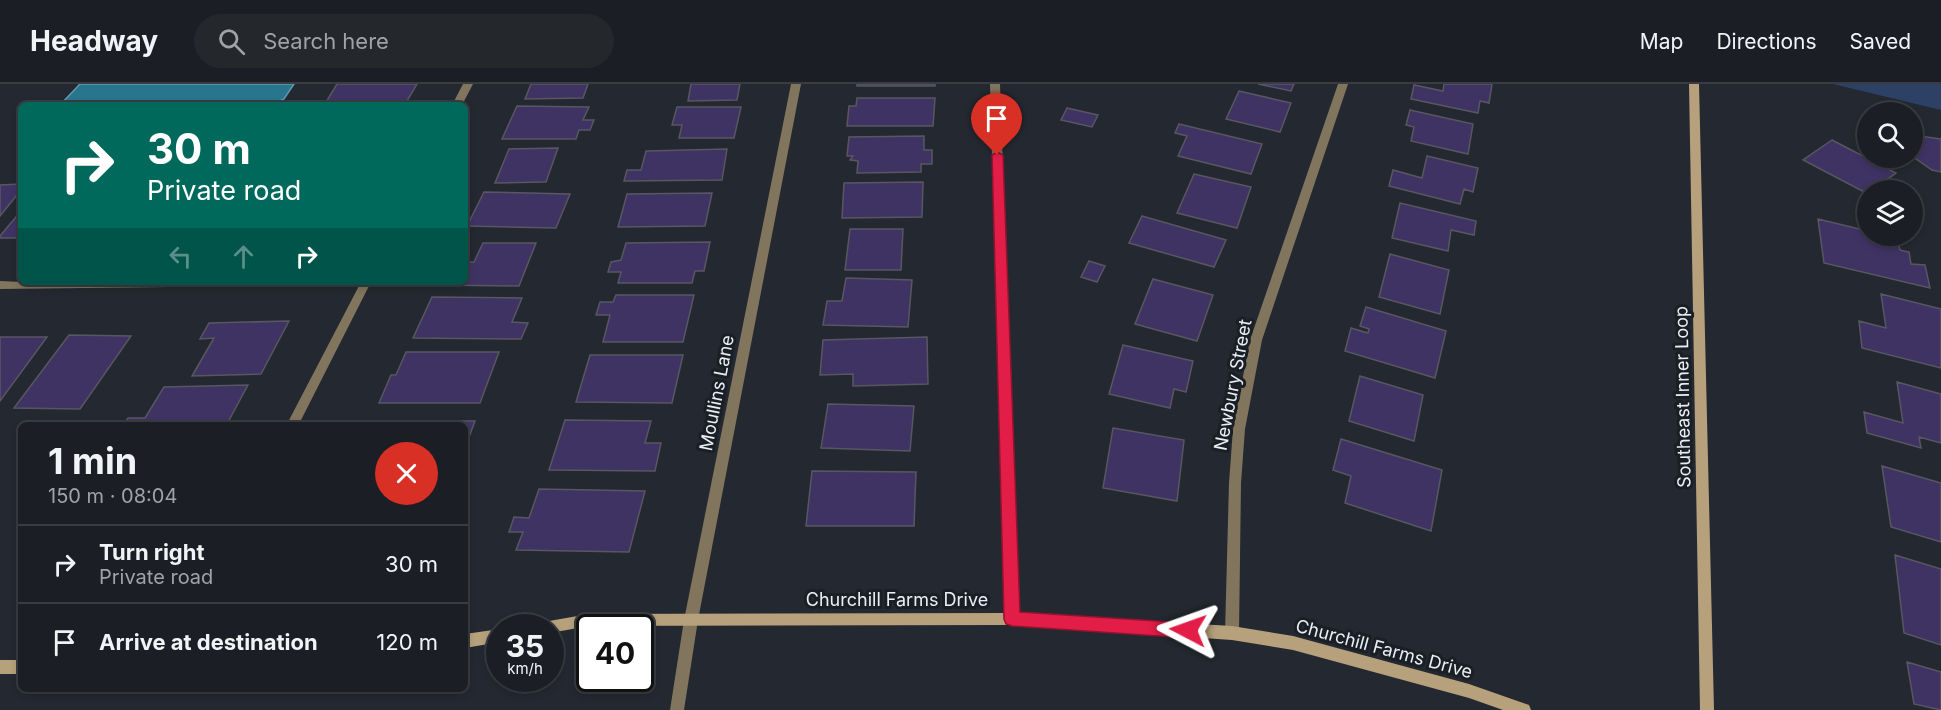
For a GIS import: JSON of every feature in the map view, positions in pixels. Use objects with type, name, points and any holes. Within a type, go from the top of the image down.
[{"type":"main road","name":"Southeast Inner Loop","points":[[1694,84],[1707,710]]},
{"type":"main road","name":"Churchill Farms Drive","points":[[564,624],[589,620],[1012,619],[1232,633],[1293,643],[1469,692],[1524,710]]},
{"type":"main road","points":[[468,640],[486,637]]},
{"type":"main road","points":[[0,667],[18,667]]},
{"type":"street","points":[[459,102],[468,84]]},
{"type":"street","name":"Moullins Lane","points":[[677,710],[691,620],[796,84]]},
{"type":"street","points":[[995,84],[1012,619]]},
{"type":"street","name":"Newbury Street","points":[[1232,633],[1235,483],[1239,429],[1256,340],[1343,84]]},
{"type":"street","points":[[0,285],[18,285]]},
{"type":"street","points":[[293,422],[364,285]]},
{"type":"shaded area","points":[[80,84],[294,84],[284,99],[278,102],[63,102]]},
{"type":"shaded area","points":[[1833,84],[1941,84],[1941,110],[1923,106],[1923,102],[1908,102]]},
{"type":"building","points":[[337,84],[417,84],[407,101],[326,102]]},
{"type":"building","points":[[531,84],[588,84],[583,98],[525,99]]},
{"type":"building","points":[[691,84],[740,84],[737,100],[688,101]]},
{"type":"building","points":[[857,84],[935,84],[935,86],[857,86]]},
{"type":"building","points":[[1258,84],[1294,84],[1291,91]]},
{"type":"building","points":[[1444,84],[1492,84],[1489,103],[1480,101],[1478,113],[1411,99],[1414,85],[1443,91]]},
{"type":"building","points":[[1239,91],[1291,103],[1280,132],[1226,119]]},
{"type":"building","points":[[857,98],[935,98],[933,126],[847,126],[849,106],[856,106]]},
{"type":"building","points":[[517,106],[589,107],[583,120],[594,120],[590,130],[579,130],[576,139],[502,139]]},
{"type":"building","points":[[677,107],[741,107],[734,138],[679,138],[682,125],[672,125]]},
{"type":"building","points":[[1067,108],[1098,115],[1092,127],[1061,120]]},
{"type":"building","points":[[1410,110],[1473,124],[1468,154],[1411,141],[1414,127],[1406,125]]},
{"type":"building","points":[[1179,124],[1262,144],[1251,174],[1178,156],[1187,136],[1175,133]]},
{"type":"building","points":[[924,136],[924,150],[932,150],[932,164],[921,164],[921,172],[857,173],[858,161],[850,160],[853,156],[847,156],[849,137]]},
{"type":"building","points":[[1923,137],[1941,139],[1941,172],[1932,170],[1923,164]]},
{"type":"building","points":[[1832,140],[1857,153],[1857,168],[1886,168],[1896,173],[1886,180],[1857,180],[1857,188],[1803,160]]},
{"type":"building","points":[[558,148],[546,182],[495,183],[509,149]]},
{"type":"building","points":[[727,149],[722,180],[624,181],[627,170],[641,170],[646,151]]},
{"type":"building","points":[[1427,156],[1478,168],[1473,192],[1464,189],[1460,204],[1389,186],[1393,170],[1422,178]]},
{"type":"building","points":[[1194,174],[1251,187],[1237,228],[1177,213]]},
{"type":"building","points":[[923,182],[922,217],[842,218],[844,183]]},
{"type":"building","points":[[18,184],[18,194],[0,216],[0,185]]},
{"type":"building","points":[[484,192],[570,194],[556,228],[468,226]]},
{"type":"building","points":[[712,193],[705,226],[618,227],[627,194]]},
{"type":"building","points":[[1400,203],[1476,221],[1474,235],[1451,230],[1448,251],[1392,238]]},
{"type":"building","points":[[18,215],[18,238],[0,238]]},
{"type":"building","points":[[1142,216],[1226,240],[1214,267],[1129,243]]},
{"type":"building","points":[[1818,219],[1857,228],[1857,246],[1899,246],[1900,250],[1909,252],[1911,264],[1925,265],[1930,288],[1824,263]]},
{"type":"building","points":[[850,229],[903,229],[901,270],[845,270]]},
{"type":"building","points":[[710,242],[704,271],[695,271],[692,283],[618,283],[621,272],[608,272],[611,262],[621,260],[626,243]]},
{"type":"building","points":[[483,243],[536,243],[519,286],[437,285],[468,285],[468,262],[474,262]]},
{"type":"building","points":[[1390,254],[1449,270],[1440,314],[1379,297]]},
{"type":"building","points":[[1089,261],[1105,266],[1097,282],[1081,277]]},
{"type":"building","points":[[846,278],[912,280],[908,327],[823,325],[827,301],[842,301]]},
{"type":"building","points":[[1153,279],[1213,295],[1197,341],[1135,324]]},
{"type":"building","points":[[1881,294],[1941,309],[1941,368],[1862,348],[1859,321],[1886,328]]},
{"type":"building","points":[[616,295],[694,295],[683,342],[603,342],[610,315],[596,315],[600,302],[613,302]]},
{"type":"building","points":[[432,297],[522,298],[512,322],[528,323],[521,339],[413,338]]},
{"type":"building","points":[[1366,307],[1446,331],[1435,378],[1345,351],[1351,328],[1368,333],[1369,329],[1360,326]]},
{"type":"building","points":[[289,321],[261,374],[192,376],[214,338],[200,339],[209,323]]},
{"type":"building","points":[[69,335],[131,336],[80,409],[14,408]]},
{"type":"building","points":[[0,337],[47,337],[0,401]]},
{"type":"building","points":[[927,337],[928,384],[853,386],[853,374],[820,375],[823,340]]},
{"type":"building","points":[[1123,345],[1193,361],[1186,392],[1174,389],[1170,408],[1109,394]]},
{"type":"building","points":[[406,352],[499,352],[480,403],[379,403],[391,375],[396,375]]},
{"type":"building","points":[[590,355],[683,355],[672,403],[576,402]]},
{"type":"building","points":[[1360,376],[1423,395],[1414,441],[1349,421]]},
{"type":"building","points":[[1897,382],[1941,394],[1941,443],[1919,437],[1921,448],[1867,433],[1864,412],[1903,423]]},
{"type":"building","points":[[248,385],[228,422],[125,422],[128,418],[145,418],[164,387]]},
{"type":"building","points":[[828,404],[914,406],[910,451],[821,448]]},
{"type":"building","points":[[565,420],[651,421],[645,443],[661,443],[655,471],[549,470]]},
{"type":"building","points":[[475,421],[468,440],[468,422],[404,422]]},
{"type":"building","points":[[1113,428],[1184,440],[1177,501],[1103,488]]},
{"type":"building","points":[[1341,439],[1442,470],[1431,531],[1345,503],[1351,476],[1333,470]]},
{"type":"building","points":[[1882,466],[1941,483],[1941,542],[1891,527]]},
{"type":"building","points":[[812,471],[916,472],[914,526],[806,526]]},
{"type":"building","points":[[539,489],[645,491],[629,552],[516,550],[523,532],[509,532],[514,517],[529,518]]},
{"type":"building","points":[[1895,555],[1941,569],[1941,645],[1904,633]]},
{"type":"building","points":[[1907,662],[1941,672],[1941,710],[1914,704]]},
{"type":"route","points":[[997,155],[1012,619],[1188,630]]}]
